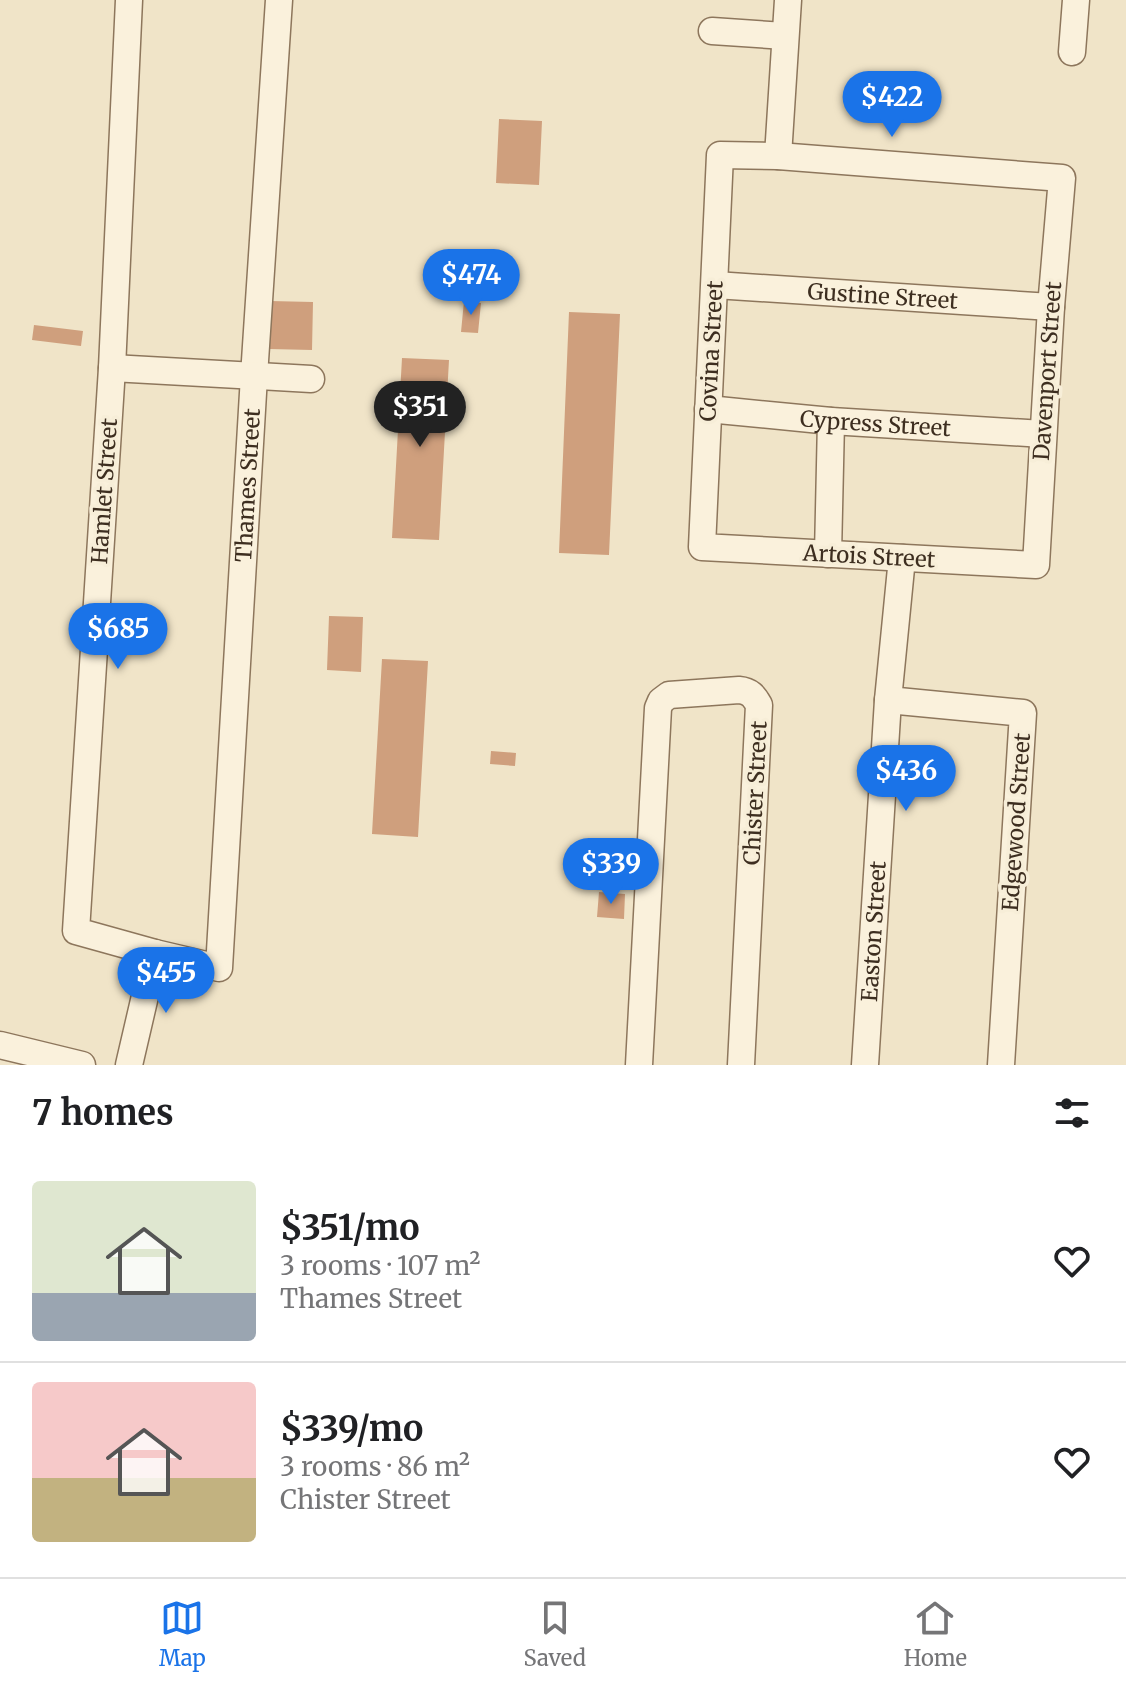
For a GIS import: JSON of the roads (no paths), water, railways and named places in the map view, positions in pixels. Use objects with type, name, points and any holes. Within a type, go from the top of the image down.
[{"type":"street","name":"Hamlet Street","points":[[129,0],[112,368],[76,931],[219,968]]},
{"type":"street","name":"Thames Street","points":[[219,968],[279,0]]},
{"type":"street","points":[[778,156],[788,0]]},
{"type":"street","points":[[1072,52],[1076,0]]},
{"type":"street","points":[[712,31],[785,36]]},
{"type":"street","name":"Covina Street","points":[[702,547],[720,155],[778,156]]},
{"type":"street","name":"Davenport Street","points":[[778,156],[1062,178],[1036,565]]},
{"type":"street","name":"Gustine Street","points":[[715,285],[1051,307]]},
{"type":"street","points":[[112,368],[311,379]]},
{"type":"street","name":"Cypress Street","points":[[708,409],[831,421],[1043,434]]},
{"type":"street","points":[[828,554],[831,421]]},
{"type":"street","name":"Artois Street","points":[[702,547],[1036,565]]},
{"type":"street","name":"Easton Street","points":[[865,1065],[888,700],[902,558]]},
{"type":"street","name":"Chister Street","points":[[639,1065],[658,708],[669,695],[739,690],[755,697],[759,705],[741,1065]]},
{"type":"street","name":"Edgewood Street","points":[[888,700],[1023,713],[1001,1065]]},
{"type":"street","points":[[129,1065],[155,953]]},
{"type":"street","points":[[0,1045],[82,1065]]}]
